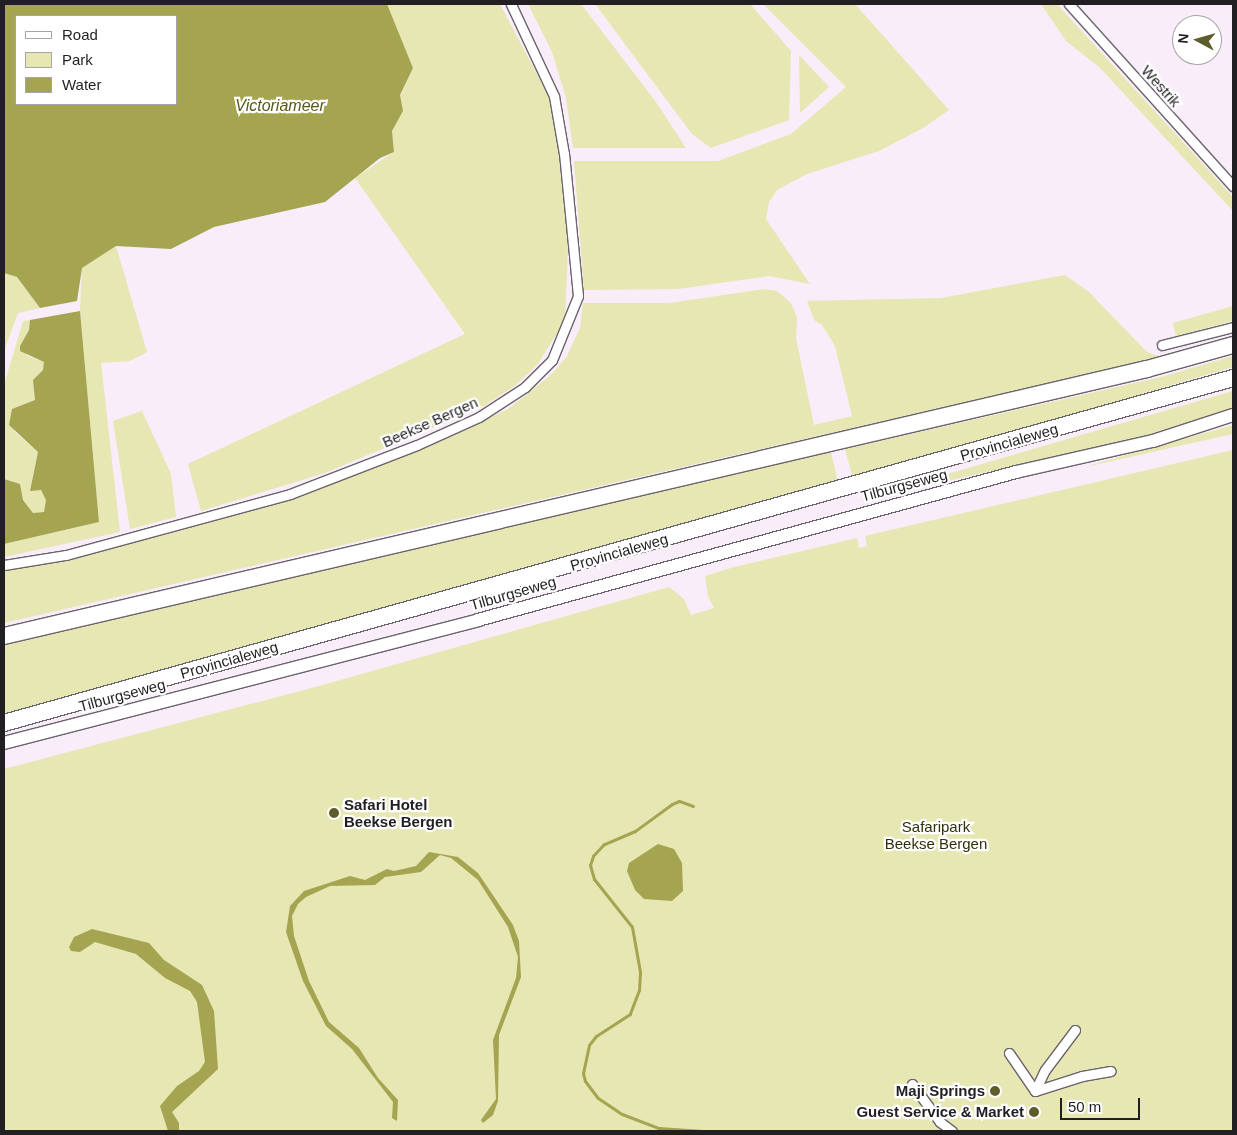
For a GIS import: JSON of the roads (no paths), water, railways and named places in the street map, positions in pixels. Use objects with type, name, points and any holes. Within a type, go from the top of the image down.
[{"type":"highway","points":[[4,636],[1137,371],[1233,345]]},
{"type":"highway","name":"Provincialeweg","points":[[4,723],[1233,378]]},
{"type":"street","name":"Beekse Bergen","points":[[4,565],[66,555],[290,494],[417,445],[479,418],[525,387],[552,360],[578,296],[564,154],[554,96],[511,4]]},
{"type":"street","name":"Westrik","points":[[1069,4],[1233,186]]},
{"type":"street","points":[[1162,345],[1233,327]]},
{"type":"street","name":"Tilburgseweg","points":[[4,743],[478,620],[1006,474],[1153,441],[1233,415]]},
{"type":"street","points":[[1035,1091],[1045,1070],[1075,1030]]},
{"type":"street","points":[[1008,1053],[1035,1091]]},
{"type":"street","points":[[1035,1091],[1082,1076],[1111,1071]]},
{"type":"street","points":[[912,1084],[940,1122],[952,1131]]},
{"type":"water","name":"Victoriameer","points":[[4,4],[387,4],[413,68],[400,95],[403,111],[392,131],[394,152],[380,158],[325,202],[214,227],[171,249],[116,246],[82,268],[77,301],[40,308],[17,277],[4,273]]},
{"type":"water","points":[[80,311],[99,522],[4,544],[4,479],[20,484],[23,500],[33,513],[44,512],[46,500],[41,490],[30,491],[38,452],[9,425],[12,409],[35,400],[33,380],[43,370],[44,362],[20,351],[20,346],[29,330],[30,320]]},
{"type":"water","points":[[658,844],[674,849],[682,863],[683,891],[672,901],[644,899],[635,890],[627,871],[629,863]]},
{"type":"water","points":[[429,852],[458,857],[478,873],[513,925],[519,941],[521,977],[499,1035],[498,1101],[493,1115],[483,1123],[481,1120],[496,1099],[493,1040],[516,978],[518,957],[508,927],[478,880],[451,858],[440,855],[421,872],[385,877],[375,885],[330,886],[306,897],[298,904],[292,916],[294,936],[309,981],[329,1022],[359,1048],[378,1078],[398,1100],[397,1121],[392,1118],[393,1102],[352,1049],[326,1026],[303,981],[286,932],[290,906],[304,891],[350,876],[365,880],[387,869],[394,871],[416,866]]},
{"type":"water","points":[[92,929],[149,943],[164,960],[202,985],[214,1011],[218,1069],[172,1112],[179,1123],[179,1131],[168,1131],[160,1106],[177,1086],[199,1071],[205,1062],[197,1002],[190,991],[165,978],[136,954],[95,942],[80,952],[71,951],[69,947],[74,937]]},
{"type":"waterway","points":[[693,806],[679,801],[672,804],[635,831],[604,844],[593,856],[590,865],[594,879],[632,927],[640,972],[639,990],[630,1014],[596,1036],[589,1045],[583,1073],[585,1081],[598,1098],[622,1114],[659,1128],[703,1131]]},
{"type":"place","name":"Safari Hotel Beekse Bergen","points":[[334,813]]},
{"type":"place","name":"Maji Springs","points":[[995,1091]]},
{"type":"place","name":"Guest Service & Market","points":[[1034,1112]]},
{"type":"park label","name":"Safaripark Beekse Bergen","points":[[936,834]]}]
